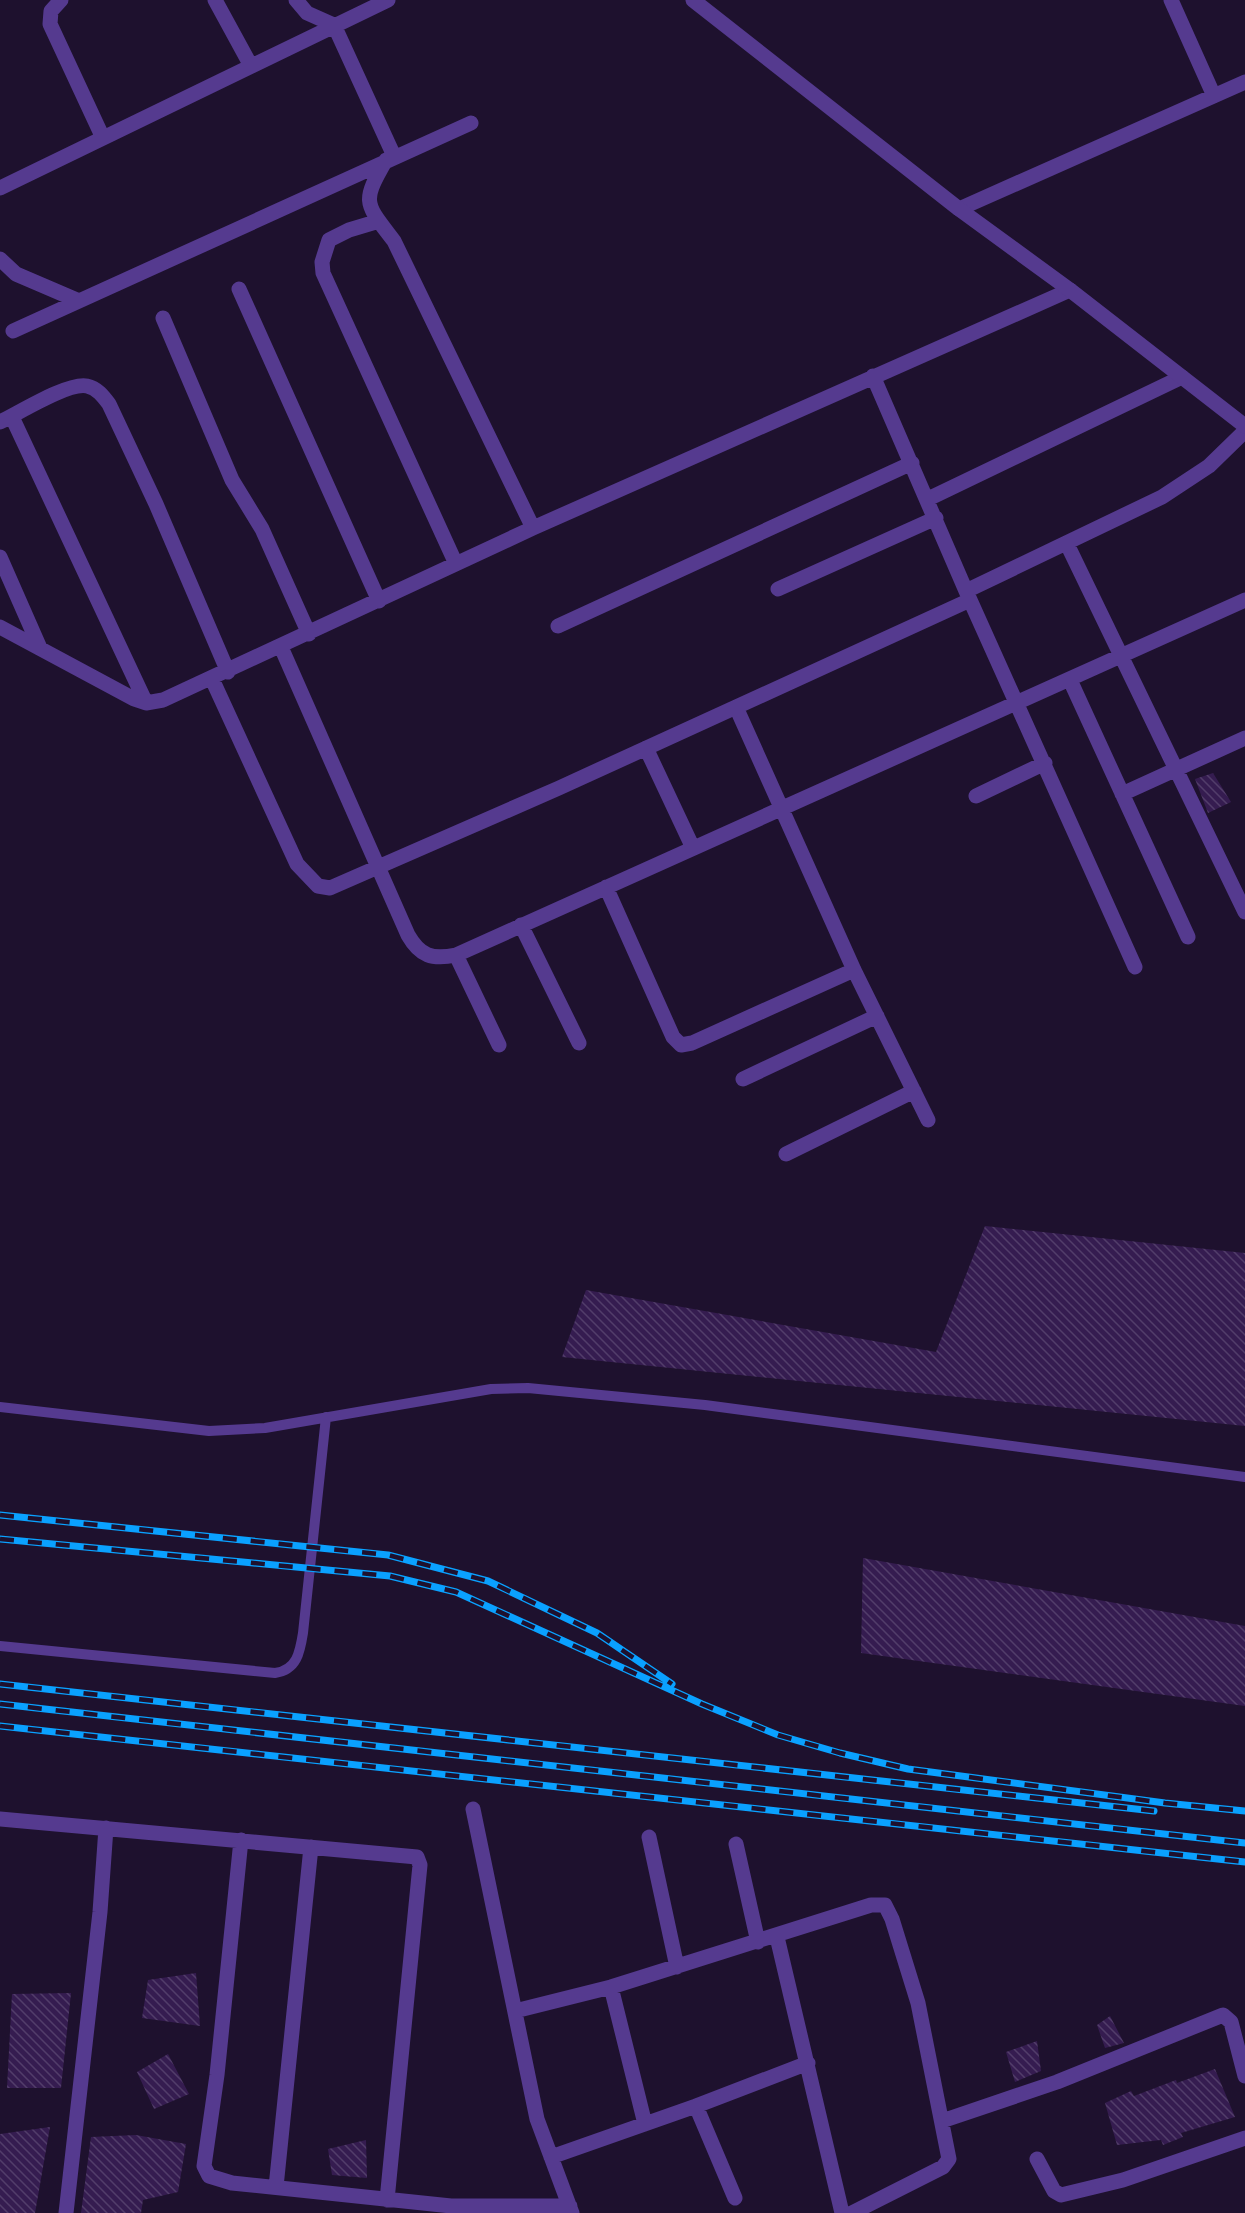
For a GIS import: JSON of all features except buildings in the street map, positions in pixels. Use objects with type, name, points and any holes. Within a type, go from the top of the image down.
[{"type":"street","points":[[62,0],[51,11],[50,24],[103,138]]},
{"type":"street","points":[[214,0],[251,66]]},
{"type":"street","points":[[296,0],[308,13],[334,25],[390,158]]},
{"type":"street","points":[[0,188],[388,0]]},
{"type":"street","points":[[693,0],[959,209],[1070,290],[1245,426]]},
{"type":"street","points":[[1171,0],[1214,96]]},
{"type":"street","points":[[959,209],[1245,82]]},
{"type":"street","points":[[13,331],[471,123]]},
{"type":"street","points":[[390,158],[369,191],[370,207],[394,241],[533,528]]},
{"type":"street","points":[[379,221],[349,230],[329,240],[322,262],[323,273],[456,564]]},
{"type":"street","points":[[0,259],[16,274],[79,301]]},
{"type":"street","points":[[239,289],[379,601]]},
{"type":"street","points":[[0,627],[146,703],[171,697],[533,528],[1070,290]]},
{"type":"street","points":[[164,318],[232,480],[257,520],[309,634]]},
{"type":"street","points":[[873,376],[968,596],[1018,702],[1135,967]]},
{"type":"street","points":[[928,499],[1182,377]]},
{"type":"street","points":[[146,703],[6,419],[78,385],[88,386],[102,395],[109,404],[156,504],[228,672]]},
{"type":"street","points":[[212,679],[293,857],[304,874],[318,886],[330,888],[736,707],[968,596],[1137,510],[1184,483],[1209,466],[1245,431]]},
{"type":"street","points":[[558,626],[912,463]]},
{"type":"street","points":[[778,589],[936,518]]},
{"type":"street","points":[[1067,544],[1245,912]]},
{"type":"street","points":[[0,557],[40,648]]},
{"type":"street","points":[[281,647],[414,946],[432,958],[456,955],[1245,600]]},
{"type":"street","points":[[1070,680],[1188,937]]},
{"type":"street","points":[[736,707],[854,970],[928,1120]]},
{"type":"street","points":[[1122,794],[1245,738]]},
{"type":"street","points":[[646,748],[693,848]]},
{"type":"street","points":[[976,796],[1045,763]]},
{"type":"street","points":[[606,887],[673,1037],[681,1045],[692,1043],[854,970]]},
{"type":"street","points":[[521,925],[579,1043]]},
{"type":"street","points":[[456,955],[499,1045]]},
{"type":"street","points":[[743,1079],[877,1016]]},
{"type":"street","points":[[786,1154],[914,1091]]},
{"type":"street","points":[[241,1840],[204,2169],[208,2176],[219,2181],[451,2206],[571,2209],[537,2119],[473,1809]]},
{"type":"street","points":[[0,1819],[415,1855],[419,1860],[387,2200]]},
{"type":"street","points":[[66,2213],[100,1912],[106,1827]]},
{"type":"street","points":[[649,1837],[677,1967]]},
{"type":"street","points":[[736,1844],[758,1942]]},
{"type":"street","points":[[276,2187],[311,1847]]},
{"type":"street","points":[[515,2011],[611,1987],[777,1937],[877,1903],[888,1907],[918,2003],[950,2159],[947,2164],[857,2212]]},
{"type":"street","points":[[777,1937],[842,2213]]},
{"type":"street","points":[[611,1987],[645,2124]]},
{"type":"street","points":[[942,2121],[1067,2078],[1223,2015],[1231,2022],[1245,2076]]},
{"type":"street","points":[[551,2157],[696,2106],[807,2063]]},
{"type":"street","points":[[696,2106],[735,2198]]},
{"type":"street","points":[[1037,2159],[1054,2191],[1061,2195],[1123,2180],[1245,2138]]},
{"type":"lane","points":[[0,1407],[209,1431],[265,1428],[491,1389],[528,1388],[705,1405],[1245,1477]]},
{"type":"lane","points":[[0,1646],[275,1673],[285,1672],[292,1667],[299,1654],[303,1633],[326,1417]]},
{"type":"railway","points":[[0,1515],[388,1555],[488,1581],[597,1633],[672,1684]]},
{"type":"railway","points":[[0,1539],[390,1576],[456,1592],[702,1704],[778,1735],[840,1753],[908,1769],[1165,1803],[1245,1811]]},
{"type":"railway","points":[[0,1684],[1154,1811]]},
{"type":"railway","points":[[0,1704],[1245,1843]]},
{"type":"railway","points":[[0,1726],[1245,1862]]}]
